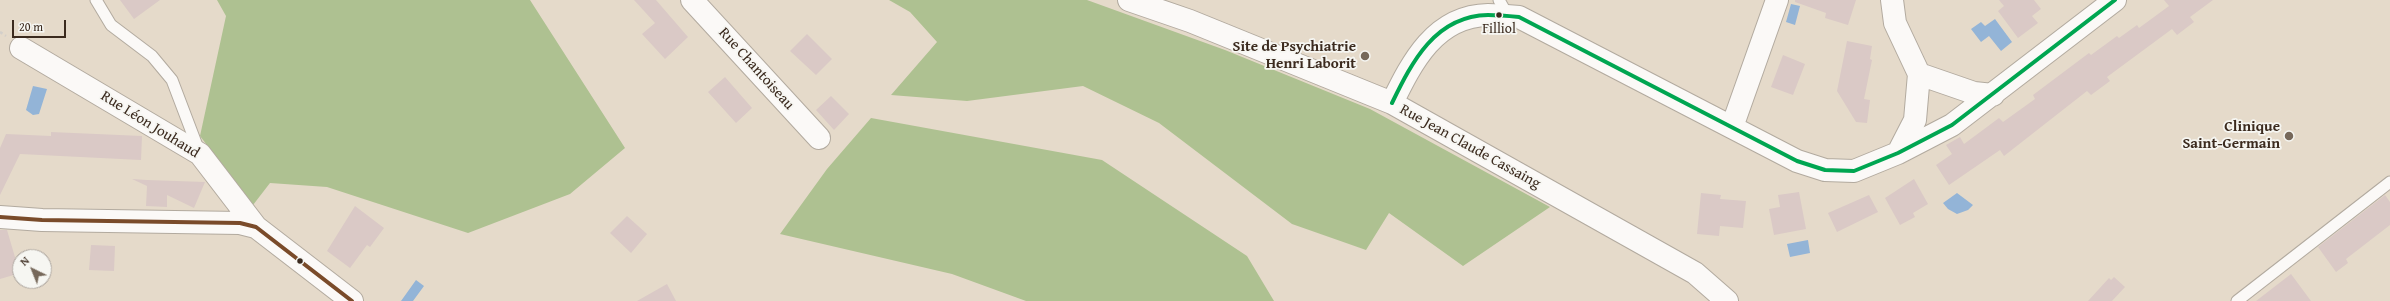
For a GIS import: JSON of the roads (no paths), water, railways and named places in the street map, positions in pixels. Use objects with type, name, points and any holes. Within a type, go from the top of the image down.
[{"type":"street","name":"Rue Chantoiseau","points":[[692,0],[819,138]]},
{"type":"street","name":"Rue Jean Claude Cassaing","points":[[1129,0],[1190,21],[1392,103],[1695,273],[1727,301]]},
{"type":"street","points":[[1732,127],[1777,0]]},
{"type":"street","points":[[1892,0],[1895,23],[1919,74],[1915,120],[1898,153]]},
{"type":"street","points":[[1392,103],[1410,66],[1422,49],[1438,33],[1458,22],[1487,15],[1503,8],[1797,161],[1825,170],[1854,171],[1898,153],[1952,125],[2115,0]]},
{"type":"street","name":"Rue Léon Jouhaud","points":[[22,48],[200,154],[256,227]]},
{"type":"street","points":[[1919,74],[1974,93],[1993,94]]},
{"type":"street","points":[[0,217],[42,220],[240,223],[256,227],[352,301]]},
{"type":"lane","points":[[96,0],[111,25],[152,56],[172,80],[200,154]]},
{"type":"lane","points":[[2237,301],[2390,182]]},
{"type":"water","points":[[1791,4],[1800,6],[1795,25],[1786,22]]},
{"type":"water","points":[[1995,19],[2012,42],[2001,51],[1989,36],[1981,42],[1971,29],[1981,22],[1985,26]]},
{"type":"water","points":[[33,86],[47,89],[39,114],[33,115],[26,110]]},
{"type":"water","points":[[1957,193],[1973,205],[1968,210],[1957,214],[1948,209],[1943,203]]},
{"type":"water","points":[[1808,240],[1810,253],[1790,257],[1787,244]]},
{"type":"water","points":[[416,280],[424,286],[413,301],[401,301]]},
{"type":"place","name":"Filliol","points":[[1499,15]]},
{"type":"place","name":"Site de Psychiatrie Henri Laborit","points":[[1365,56]]},
{"type":"place","name":"Clinique Saint-Germain","points":[[2289,136]]}]
